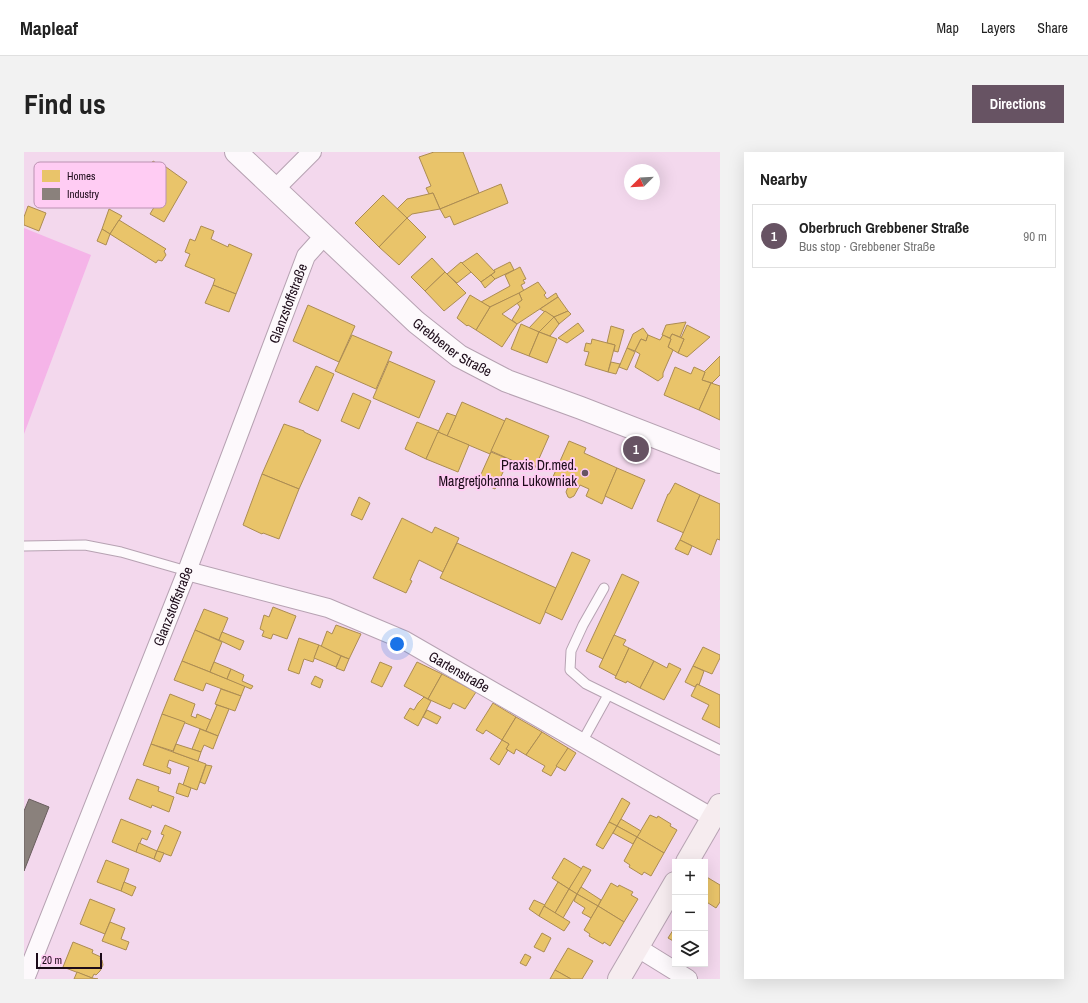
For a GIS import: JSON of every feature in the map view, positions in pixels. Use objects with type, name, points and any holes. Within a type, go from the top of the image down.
[{"type":"main road","points":[[689,859],[716,811]]},
{"type":"main road","points":[[619,979],[672,888]]},
{"type":"street","name":"Grebbener Straße","points":[[236,152],[416,322],[458,356],[507,381],[720,462]]},
{"type":"street","points":[[275,189],[312,152]]},
{"type":"street","name":"Glanzstoffstraße","points":[[25,979],[187,570],[306,256],[324,236]]},
{"type":"street","name":"Gartenstraße","points":[[187,570],[328,608],[404,640],[582,742],[716,811]]},
{"type":"street","points":[[638,948],[688,979]]},
{"type":"lane","points":[[24,546],[85,545],[121,552],[187,570]]},
{"type":"lane","points":[[604,588],[583,625],[571,651],[570,670],[586,684],[720,750]]},
{"type":"lane","points":[[582,742],[608,695]]},
{"type":"shaded area","points":[[24,228],[91,255],[24,434]]},
{"type":"building: Homes","points":[[434,152],[463,152],[479,193],[440,209],[433,193],[429,194],[426,188],[431,186],[419,157]]},
{"type":"building: Homes","points":[[166,167],[187,182],[164,222],[150,214],[154,208],[166,208]]},
{"type":"building: Homes","points":[[501,184],[508,203],[454,225],[450,216],[445,218],[440,209]]},
{"type":"building: Homes","points":[[433,193],[440,209],[412,214],[407,218],[397,209],[407,199]]},
{"type":"building: Homes","points":[[383,195],[407,218],[379,247],[355,223]]},
{"type":"building: Homes","points":[[28,206],[46,213],[39,231],[24,225],[24,217]]},
{"type":"building: Homes","points":[[109,209],[122,216],[110,234],[102,229]]},
{"type":"building: Homes","points":[[407,218],[426,237],[399,265],[379,247]]},
{"type":"building: Homes","points":[[119,220],[166,249],[164,251],[166,255],[162,261],[158,260],[156,263],[110,234]]},
{"type":"building: Homes","points":[[201,226],[214,231],[211,239],[228,247],[229,244],[252,254],[236,294],[213,285],[215,279],[185,266],[190,254],[185,252],[190,239],[195,241]]},
{"type":"building: Homes","points":[[102,229],[110,234],[106,245],[97,241]]},
{"type":"building: Homes","points":[[477,253],[495,272],[481,282],[462,263]]},
{"type":"building: Homes","points":[[432,258],[445,272],[425,291],[411,277]]},
{"type":"building: Homes","points":[[461,262],[471,272],[457,283],[447,274]]},
{"type":"building: Homes","points":[[510,262],[514,270],[495,279],[491,275],[495,272],[494,270]]},
{"type":"building: Homes","points":[[520,267],[526,279],[523,280],[525,283],[521,285],[524,291],[490,307],[481,302],[510,286],[505,275]]},
{"type":"building: Homes","points":[[445,272],[466,293],[444,311],[425,291]]},
{"type":"building: Homes","points":[[491,275],[495,279],[485,288],[481,282]]},
{"type":"building: Homes","points":[[538,282],[546,293],[544,295],[547,299],[556,293],[558,297],[517,324],[512,320],[520,307],[517,303],[522,300],[519,293]]},
{"type":"building: Homes","points":[[213,285],[236,294],[229,312],[205,303]]},
{"type":"building: Homes","points":[[519,293],[522,300],[502,314],[517,324],[502,347],[476,330],[490,307]]},
{"type":"building: Homes","points":[[470,295],[490,307],[476,330],[468,325],[467,326],[457,318]]},
{"type":"building: Homes","points":[[558,297],[568,311],[554,317],[540,309]]},
{"type":"building: Homes","points":[[308,305],[355,326],[339,362],[293,341]]},
{"type":"building: Homes","points":[[545,311],[554,317],[539,332],[529,328]]},
{"type":"building: Homes","points":[[568,311],[571,314],[559,324],[554,317]]},
{"type":"building: Homes","points":[[554,317],[559,324],[550,336],[539,332]]},
{"type":"building: Homes","points":[[686,322],[680,337],[672,334],[670,338],[662,335],[666,325]]},
{"type":"building: Homes","points":[[578,323],[584,331],[567,343],[558,338]]},
{"type":"building: Homes","points":[[521,324],[539,332],[529,356],[511,349]]},
{"type":"building: Homes","points":[[687,325],[710,337],[687,357],[678,353],[684,339],[681,338]]},
{"type":"building: Homes","points":[[611,326],[624,330],[618,352],[614,351],[615,345],[607,343]]},
{"type":"building: Homes","points":[[643,328],[648,335],[646,341],[641,339],[635,351],[627,348],[633,334]]},
{"type":"building: Homes","points":[[539,332],[557,339],[547,363],[529,356]]},
{"type":"building: Homes","points":[[672,334],[684,339],[678,353],[668,347]]},
{"type":"building: Homes","points":[[352,335],[392,352],[376,389],[335,371]]},
{"type":"building: Homes","points":[[648,335],[660,340],[663,335],[671,339],[668,347],[673,350],[663,373],[663,377],[658,381],[635,367],[640,354],[635,351],[641,339],[646,341]]},
{"type":"building: Homes","points":[[592,339],[615,345],[608,372],[585,365],[589,352],[584,351],[586,343],[591,344]]},
{"type":"building: Homes","points":[[627,348],[635,352],[627,370],[619,367]]},
{"type":"building: Homes","points":[[720,356],[720,375],[712,383],[702,380],[704,372]]},
{"type":"building: Homes","points":[[389,361],[435,381],[419,418],[373,398]]},
{"type":"building: Homes","points":[[611,362],[620,364],[616,374],[608,372]]},
{"type":"building: Homes","points":[[316,366],[334,374],[318,411],[299,402]]},
{"type":"building: Homes","points":[[675,367],[691,374],[694,367],[705,372],[702,380],[711,383],[699,410],[664,395]]},
{"type":"building: Homes","points":[[711,383],[720,386],[720,420],[699,410]]},
{"type":"building: Homes","points":[[353,393],[371,401],[359,429],[341,421]]},
{"type":"building: Homes","points":[[462,402],[505,421],[490,454],[447,436]]},
{"type":"building: Homes","points":[[447,413],[456,416],[447,436],[438,432]]},
{"type":"building: Homes","points":[[506,418],[549,436],[534,470],[491,451]]},
{"type":"building: Homes","points":[[417,422],[439,431],[426,459],[405,449]]},
{"type":"building: Homes","points":[[284,424],[304,431],[321,440],[299,489],[262,474]]},
{"type":"building: Homes","points":[[438,432],[469,445],[458,472],[426,459]]},
{"type":"building: Homes","name":"Praxis Dr.med. Margretjohanna Lukowniak","points":[[569,441],[586,448],[584,453],[617,468],[602,504],[586,496],[589,489],[580,485],[574,496],[570,498],[568,497],[566,492],[568,487],[552,479]]},
{"type":"building: Homes","points":[[491,452],[506,458],[501,469],[504,470],[495,489],[478,481]]},
{"type":"building: Homes","points":[[617,468],[645,480],[632,509],[605,496]]},
{"type":"building: Homes","points":[[262,474],[299,489],[279,539],[263,533],[262,534],[243,525]]},
{"type":"building: Homes","points":[[675,483],[700,495],[684,533],[657,521],[668,494]]},
{"type":"building: Homes","points":[[700,495],[720,504],[720,540],[717,539],[711,555],[680,540]]},
{"type":"building: Homes","points":[[359,497],[370,503],[362,520],[351,515]]},
{"type":"building: Homes","points":[[402,518],[432,533],[435,527],[459,538],[443,572],[419,560],[406,593],[373,578]]},
{"type":"building: Homes","points":[[680,540],[692,546],[688,555],[675,549]]},
{"type":"building: Homes","points":[[457,543],[556,588],[540,624],[440,578]]},
{"type":"building: Homes","points":[[572,552],[590,560],[562,620],[545,612]]},
{"type":"building: Homes","points":[[622,574],[639,582],[603,659],[586,651]]},
{"type":"building: Homes","points":[[273,607],[296,616],[287,639],[273,634],[271,639],[262,636],[264,631],[260,629],[264,615],[269,617]]},
{"type":"building: Homes","points":[[204,609],[228,618],[219,640],[195,630]]},
{"type":"building: Homes","points":[[336,625],[361,634],[349,659],[321,647],[327,631],[332,634]]},
{"type":"building: Homes","points":[[195,630],[222,642],[210,672],[182,661]]},
{"type":"building: Homes","points":[[222,632],[244,641],[240,650],[219,640]]},
{"type":"building: Homes","points":[[614,635],[626,640],[623,645],[629,648],[616,676],[599,667]]},
{"type":"building: Homes","points":[[299,638],[319,645],[313,662],[304,659],[299,674],[288,670]]},
{"type":"building: Homes","points":[[319,645],[341,656],[336,667],[314,658]]},
{"type":"building: Homes","points":[[703,647],[720,655],[712,674],[693,666]]},
{"type":"building: Homes","points":[[629,648],[654,661],[640,688],[627,681],[626,683],[615,678]]},
{"type":"building: Homes","points":[[341,656],[349,659],[344,671],[336,668]]},
{"type":"building: Homes","points":[[182,661],[245,686],[241,696],[206,683],[203,691],[174,680]]},
{"type":"building: Homes","points":[[654,661],[667,668],[669,663],[681,669],[664,700],[640,688]]},
{"type":"building: Homes","points":[[214,662],[231,669],[227,679],[210,672]]},
{"type":"building: Homes","points":[[380,662],[392,667],[382,687],[371,682]]},
{"type":"building: Homes","points":[[417,662],[442,674],[428,699],[404,686]]},
{"type":"building: Homes","points":[[693,666],[704,671],[699,685],[697,684],[695,687],[685,682]]},
{"type":"building: Homes","points":[[231,669],[244,675],[242,681],[253,686],[251,689],[227,679]]},
{"type":"building: Homes","points":[[442,674],[476,692],[465,709],[453,703],[450,709],[428,699]]},
{"type":"building: Homes","points":[[315,676],[323,680],[320,688],[311,684]]},
{"type":"building: Homes","points":[[697,684],[720,695],[720,728],[702,719],[709,705],[691,696]]},
{"type":"building: Homes","points":[[221,689],[241,696],[235,711],[215,704]]},
{"type":"building: Homes","points":[[170,694],[195,704],[191,716],[196,718],[197,714],[211,720],[206,731],[162,714]]},
{"type":"building: Homes","points":[[424,697],[431,701],[418,726],[404,718],[410,708],[414,710]]},
{"type":"building: Homes","points":[[493,703],[516,717],[502,740],[486,730],[483,734],[476,730]]},
{"type":"building: Homes","points":[[217,705],[229,709],[218,736],[206,731]]},
{"type":"building: Homes","points":[[427,710],[441,717],[437,724],[423,717]]},
{"type":"building: Homes","points":[[162,714],[185,722],[173,751],[151,744]]},
{"type":"building: Homes","points":[[516,717],[542,732],[526,755],[516,749],[514,754],[506,749],[509,744],[502,740]]},
{"type":"building: Homes","points":[[200,729],[218,736],[213,749],[204,745],[201,752],[192,749]]},
{"type":"building: Homes","points":[[542,732],[568,748],[551,776],[542,771],[545,766],[526,755]]},
{"type":"building: Homes","points":[[502,740],[509,744],[506,749],[508,750],[499,765],[490,759]]},
{"type":"building: Homes","points":[[151,744],[206,764],[197,790],[183,785],[189,767],[169,760],[167,767],[171,769],[170,774],[143,765]]},
{"type":"building: Homes","points":[[176,744],[201,752],[198,761],[173,752]]},
{"type":"building: Homes","points":[[568,748],[576,753],[565,771],[556,766]]},
{"type":"building: Homes","points":[[206,765],[212,766],[205,784],[200,782]]},
{"type":"building: Homes","points":[[137,779],[159,787],[158,791],[174,797],[169,812],[152,805],[151,808],[129,799]]},
{"type":"building: Homes","points":[[179,783],[191,788],[188,797],[176,793]]},
{"type":"building: Homes","points":[[622,798],[630,803],[617,826],[609,822]]},
{"type":"building: Homes","points":[[650,815],[657,818],[658,816],[671,824],[670,826],[677,830],[664,853],[637,837]]},
{"type":"building: Homes","points":[[121,819],[151,831],[147,840],[142,838],[136,852],[112,842]]},
{"type":"building: Homes","points":[[621,819],[641,831],[637,837],[617,826]]},
{"type":"building: Homes","points":[[609,822],[617,826],[603,849],[596,845]]},
{"type":"building: Homes","points":[[165,825],[181,832],[171,856],[157,851],[164,835],[161,834]]},
{"type":"building: Homes","points":[[617,826],[637,837],[633,844],[613,833]]},
{"type":"building: Homes","points":[[637,837],[664,853],[651,876],[644,872],[642,875],[629,867],[630,865],[624,861]]},
{"type":"building: Homes","points":[[139,843],[157,851],[154,859],[136,852]]},
{"type":"building: Homes","points":[[157,851],[164,853],[160,862],[154,859]]},
{"type":"building: Homes","points":[[564,858],[582,869],[569,889],[552,878]]},
{"type":"building: Homes","points":[[106,860],[129,869],[121,891],[97,882]]},
{"type":"building: Homes","points":[[583,866],[591,870],[577,894],[569,889]]},
{"type":"building: Homes","points":[[708,878],[720,885],[720,902],[716,908],[708,903]]},
{"type":"building: Homes","points":[[124,882],[136,887],[132,896],[121,891]]},
{"type":"building: Homes","points":[[558,882],[569,889],[555,913],[544,906]]},
{"type":"building: Homes","points":[[611,883],[633,892],[631,895],[638,899],[624,922],[598,906]]},
{"type":"building: Homes","points":[[581,887],[601,900],[598,906],[577,894]]},
{"type":"building: Homes","points":[[569,889],[577,894],[563,918],[555,913]]},
{"type":"building: Homes","points":[[577,894],[598,906],[591,918],[582,913],[585,908],[574,901]]},
{"type":"building: Homes","points":[[90,899],[115,909],[105,934],[80,924]]},
{"type":"building: Homes","points":[[534,900],[545,905],[539,916],[529,909]]},
{"type":"building: Homes","points":[[544,906],[570,922],[564,931],[539,916]]},
{"type":"building: Homes","points":[[598,906],[624,922],[610,946],[604,942],[603,944],[589,936],[590,934],[584,930]]},
{"type":"building: Homes","points":[[110,922],[125,928],[121,939],[129,942],[126,950],[102,941]]},
{"type":"building: Homes","points":[[672,932],[672,940],[668,938]]},
{"type":"building: Homes","points":[[542,933],[551,938],[544,952],[534,947]]},
{"type":"building: Homes","points":[[73,942],[93,950],[92,953],[101,957],[100,959],[102,960],[103,965],[100,971],[96,975],[94,974],[92,978],[63,967]]},
{"type":"building: Homes","points":[[568,948],[593,961],[582,979],[571,979],[555,970]]},
{"type":"building: Homes","points":[[525,954],[531,957],[526,966],[520,963]]},
{"type":"building: Homes","points":[[555,970],[571,979],[550,979]]},
{"type":"building: Homes","points":[[77,972],[92,978],[98,979],[74,979]]},
{"type":"building: Industry","points":[[29,799],[49,807],[24,871],[24,811]]},
{"type":"place","name":"Oberbruch Grebbener Straße","points":[[636,449]]},
{"type":"place","name":"Praxis Dr.med. Margretjohanna Lukowniak","points":[[585,473]]}]
